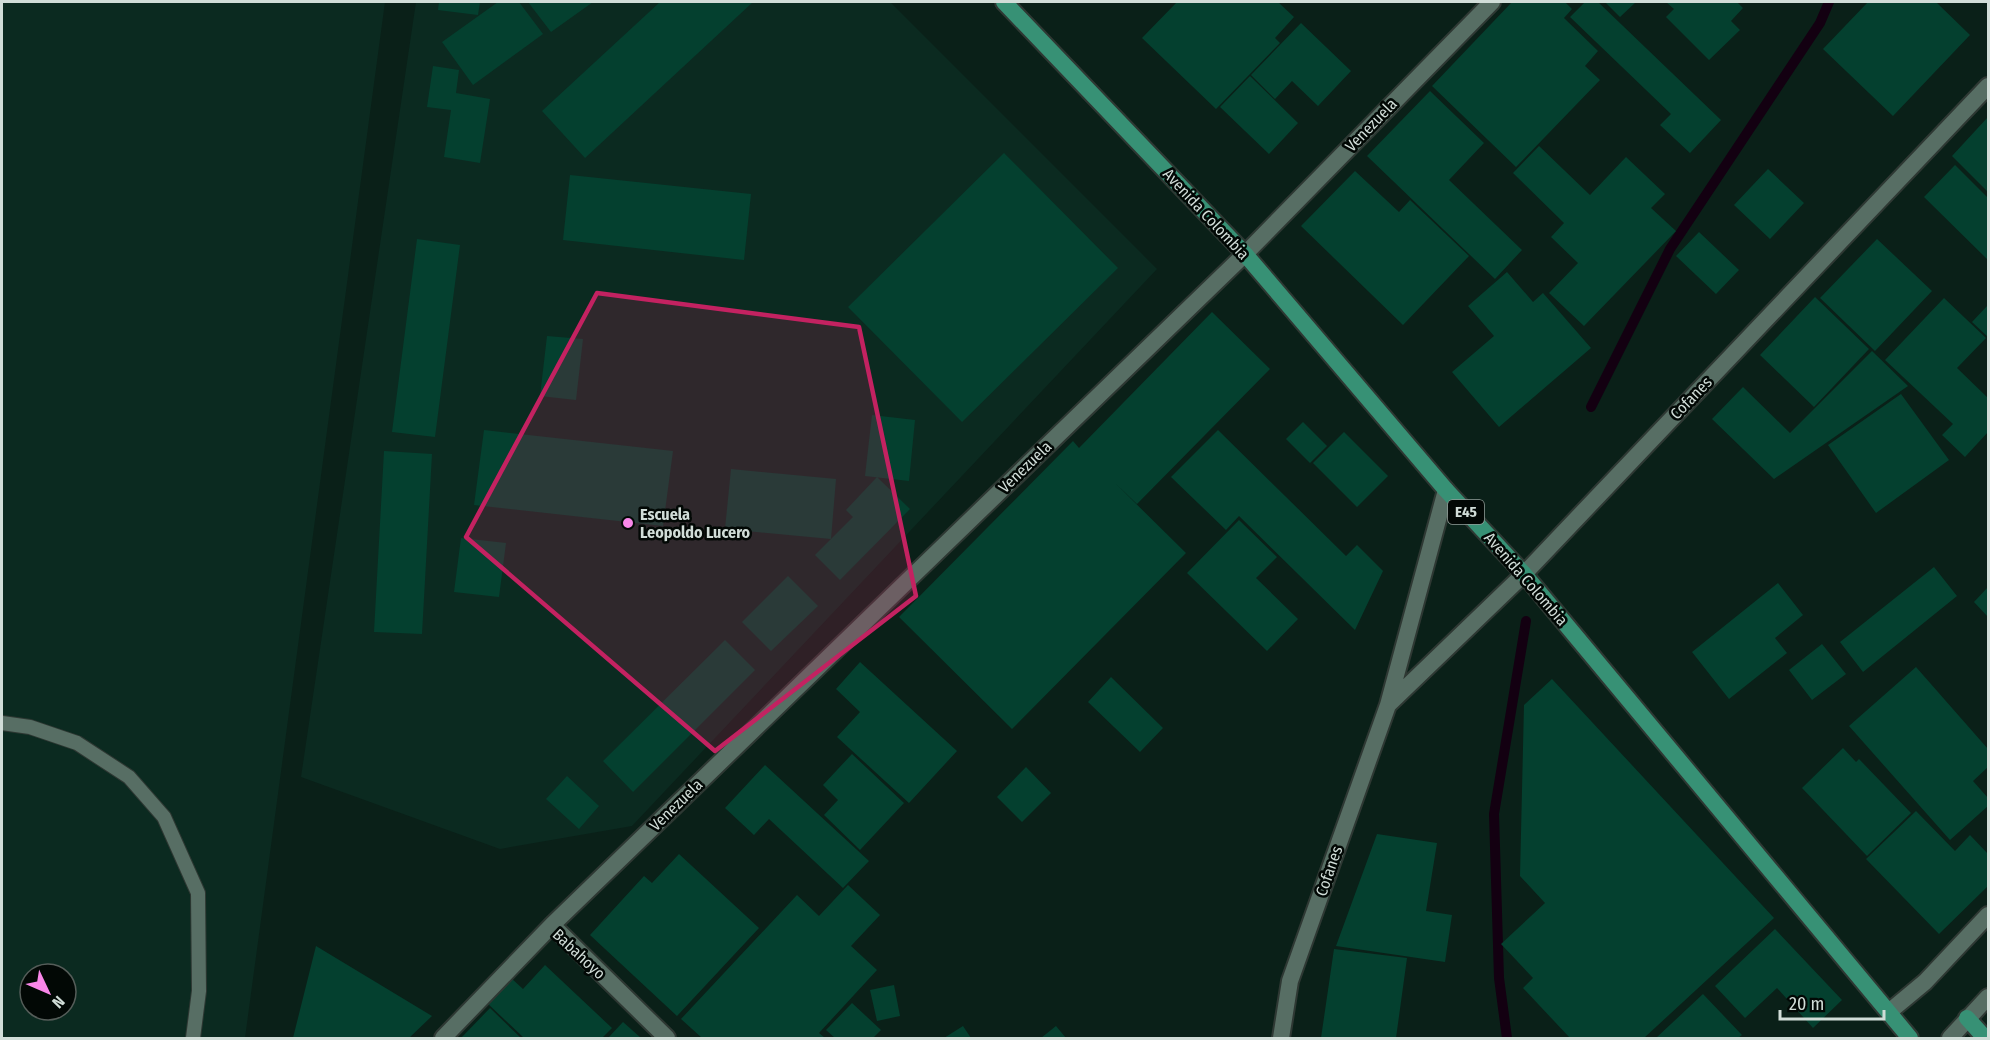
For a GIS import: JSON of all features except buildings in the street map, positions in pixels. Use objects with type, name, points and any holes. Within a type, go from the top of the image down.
[{"type":"main road","name":"Avenida Colombia","points":[[1004,2],[1245,255],[1446,490],[1524,574],[1910,1038]]},
{"type":"main road","points":[[1967,1018],[1985,1038]]},
{"type":"street","name":"Venezuela","points":[[552,925],[1245,255],[1492,2]]},
{"type":"street","name":"Cofanes","points":[[1388,705],[1524,574],[1989,86]]},
{"type":"street","name":"Cofanes","points":[[1281,1038],[1290,981],[1388,705],[1446,490]]},
{"type":"street","points":[[1889,1012],[1925,982],[1989,915]]},
{"type":"street","name":"Babahoyo","points":[[443,1038],[552,925],[667,1038]]},
{"type":"street","points":[[1950,1038],[1989,997]]},
{"type":"lane","points":[[2,723],[30,727],[77,743],[129,777],[164,817],[198,893],[200,991],[194,1038]]},
{"type":"highlighted area","points":[[597,293],[859,327],[916,596],[715,751],[466,537]]},
{"type":"shaded area","points":[[2,2],[385,2],[245,1038],[2,1038]]},
{"type":"shaded area","name":"Escuela Leopoldo Lucero","points":[[416,2],[890,2],[1157,269],[632,826],[500,849],[301,777]]},
{"type":"waterway","points":[[1591,407],[1670,249],[1820,23],[1829,2]]},
{"type":"waterway","points":[[1507,1038],[1499,978],[1494,814],[1526,621]]},
{"type":"place","name":"Escuela Leopoldo Lucero","points":[[628,523]]}]
